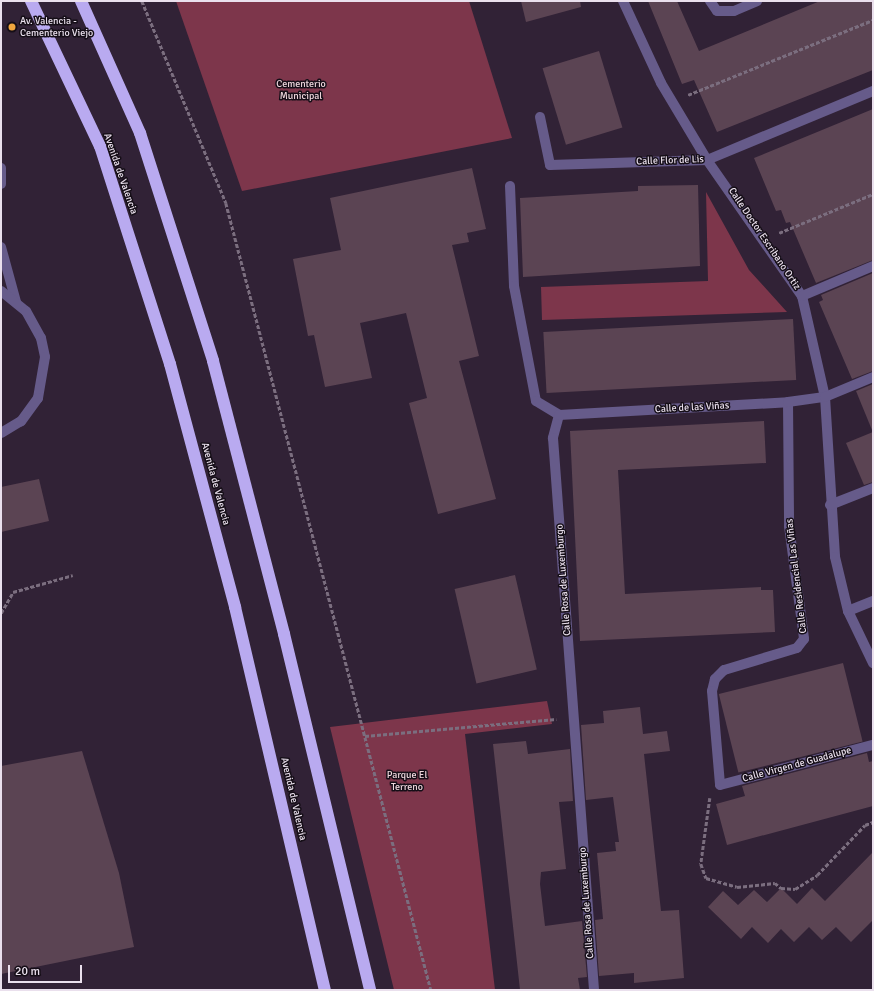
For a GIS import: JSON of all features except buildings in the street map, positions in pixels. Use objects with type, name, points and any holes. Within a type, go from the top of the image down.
[{"type":"highway","name":"Avenida de Valencia","points":[[31,1],[100,146],[170,364],[236,607],[325,990]]},
{"type":"highway","points":[[81,1],[140,133],[213,361],[284,634],[370,990]]},
{"type":"street","name":"Calle Doctor Escribano Ortiz","points":[[623,1],[672,102],[707,160],[764,239],[802,296],[825,397],[830,505],[835,557],[848,611],[873,662]]},
{"type":"street","points":[[710,1],[717,12],[734,10],[757,1]]},
{"type":"street","name":"Calle Flor de Lis","points":[[540,117],[550,165],[707,160],[873,91]]},
{"type":"street","points":[[1,168],[1,184]]},
{"type":"street","points":[[510,186],[514,286],[536,401],[559,415]]},
{"type":"street","points":[[1,246],[16,302]]},
{"type":"street","points":[[802,296],[873,266]]},
{"type":"street","points":[[1,291],[26,311],[41,338],[45,357],[43,384],[22,421],[1,433]]},
{"type":"street","name":"Calle de las Viñas","points":[[559,415],[788,402],[825,397],[873,377]]},
{"type":"street","name":"Calle Residencial Las Viñas","points":[[720,785],[712,691],[715,679],[724,670],[797,648],[804,639],[789,526],[788,402]]},
{"type":"street","name":"Calle Rosa de Luxemburgo","points":[[559,415],[553,438],[594,990]]},
{"type":"street","points":[[830,505],[873,488]]},
{"type":"street","points":[[848,611],[873,601]]},
{"type":"street","name":"Calle Virgen de Guadalupe","points":[[720,785],[873,745]]},
{"type":"path","points":[[142,1],[226,203],[431,990]]},
{"type":"path","points":[[672,102],[873,20]]},
{"type":"path","points":[[764,239],[873,194]]},
{"type":"path","points":[[1,613],[13,592],[73,575]]},
{"type":"path","points":[[365,736],[574,718]]},
{"type":"path","points":[[720,785],[707,802],[701,864],[706,878],[737,887],[775,883],[781,888],[794,889],[817,875],[865,825],[873,822]]},
{"type":"green space","name":"Cementerio Municipal","points":[[176,1],[469,1],[512,138],[242,191]]},
{"type":"green space","points":[[706,192],[749,270],[787,312],[542,320],[541,287],[708,281]]},
{"type":"green space","name":"Parque El Terreno","points":[[547,701],[552,724],[465,734],[495,990],[394,990],[330,727]]},
{"type":"place","name":"Av. Valencia - Cementerio Viejo","points":[[12,27]]}]
